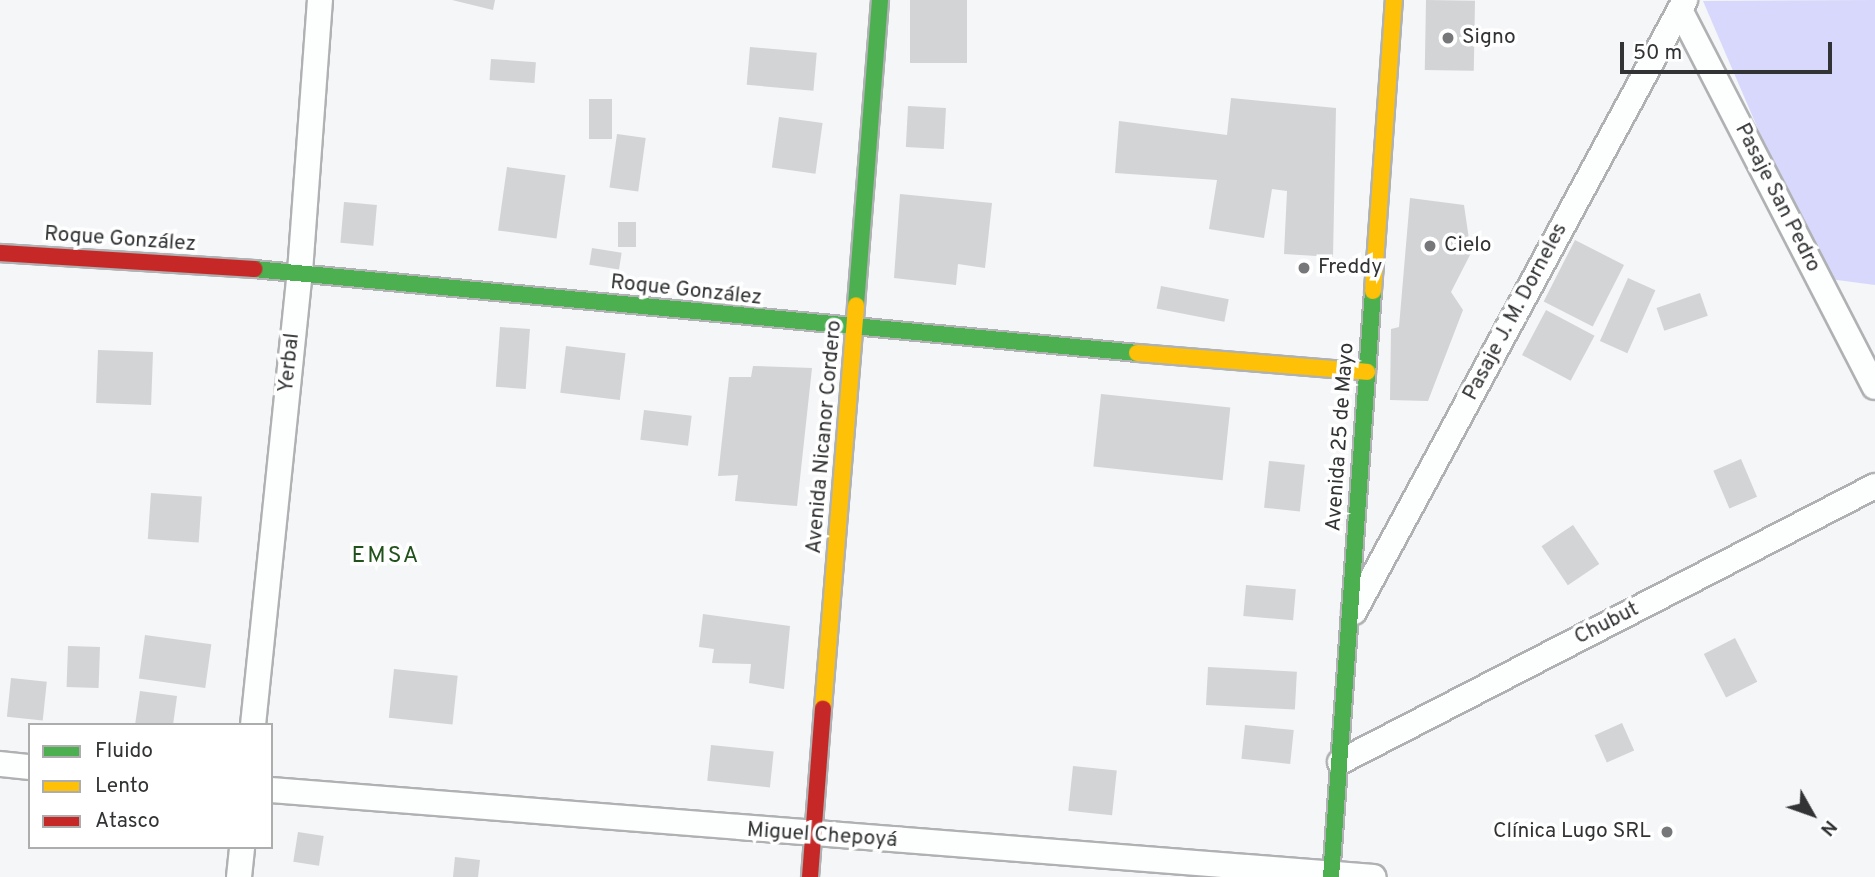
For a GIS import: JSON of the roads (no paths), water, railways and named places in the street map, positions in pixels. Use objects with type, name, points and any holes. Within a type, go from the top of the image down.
[{"type":"main road","name":"Avenida Nicanor Cordero","points":[[810,877],[880,0]]},
{"type":"main road","name":"Avenida 25 de Mayo","points":[[1331,875],[1394,0]]},
{"type":"main road","name":"Roque González","points":[[0,253],[300,272],[855,330],[1367,372]]},
{"type":"street","name":"Yerbal","points":[[253,723],[300,272],[320,0]]},
{"type":"street","name":"Pasaje San Pedro","points":[[1682,5],[1875,387]]},
{"type":"street","name":"Pasaje J. M. Dorneles","points":[[1348,624],[1682,5]]},
{"type":"street","name":"Chubut","points":[[1340,762],[1875,486]]},
{"type":"street","points":[[0,764],[28,767]]},
{"type":"street","name":"Miguel Chepoyá","points":[[273,790],[814,835],[1374,877]]},
{"type":"street","points":[[239,877],[242,849]]},
{"type":"place","name":"Signo","points":[[1448,38]]},
{"type":"place","name":"Cielo","points":[[1430,246]]},
{"type":"place","name":"Freddy","points":[[1304,268]]},
{"type":"place","name":"Clínica Lugo SRL","points":[[1667,832]]},
{"type":"district","name":"EMSA","points":[[386,557]]}]
